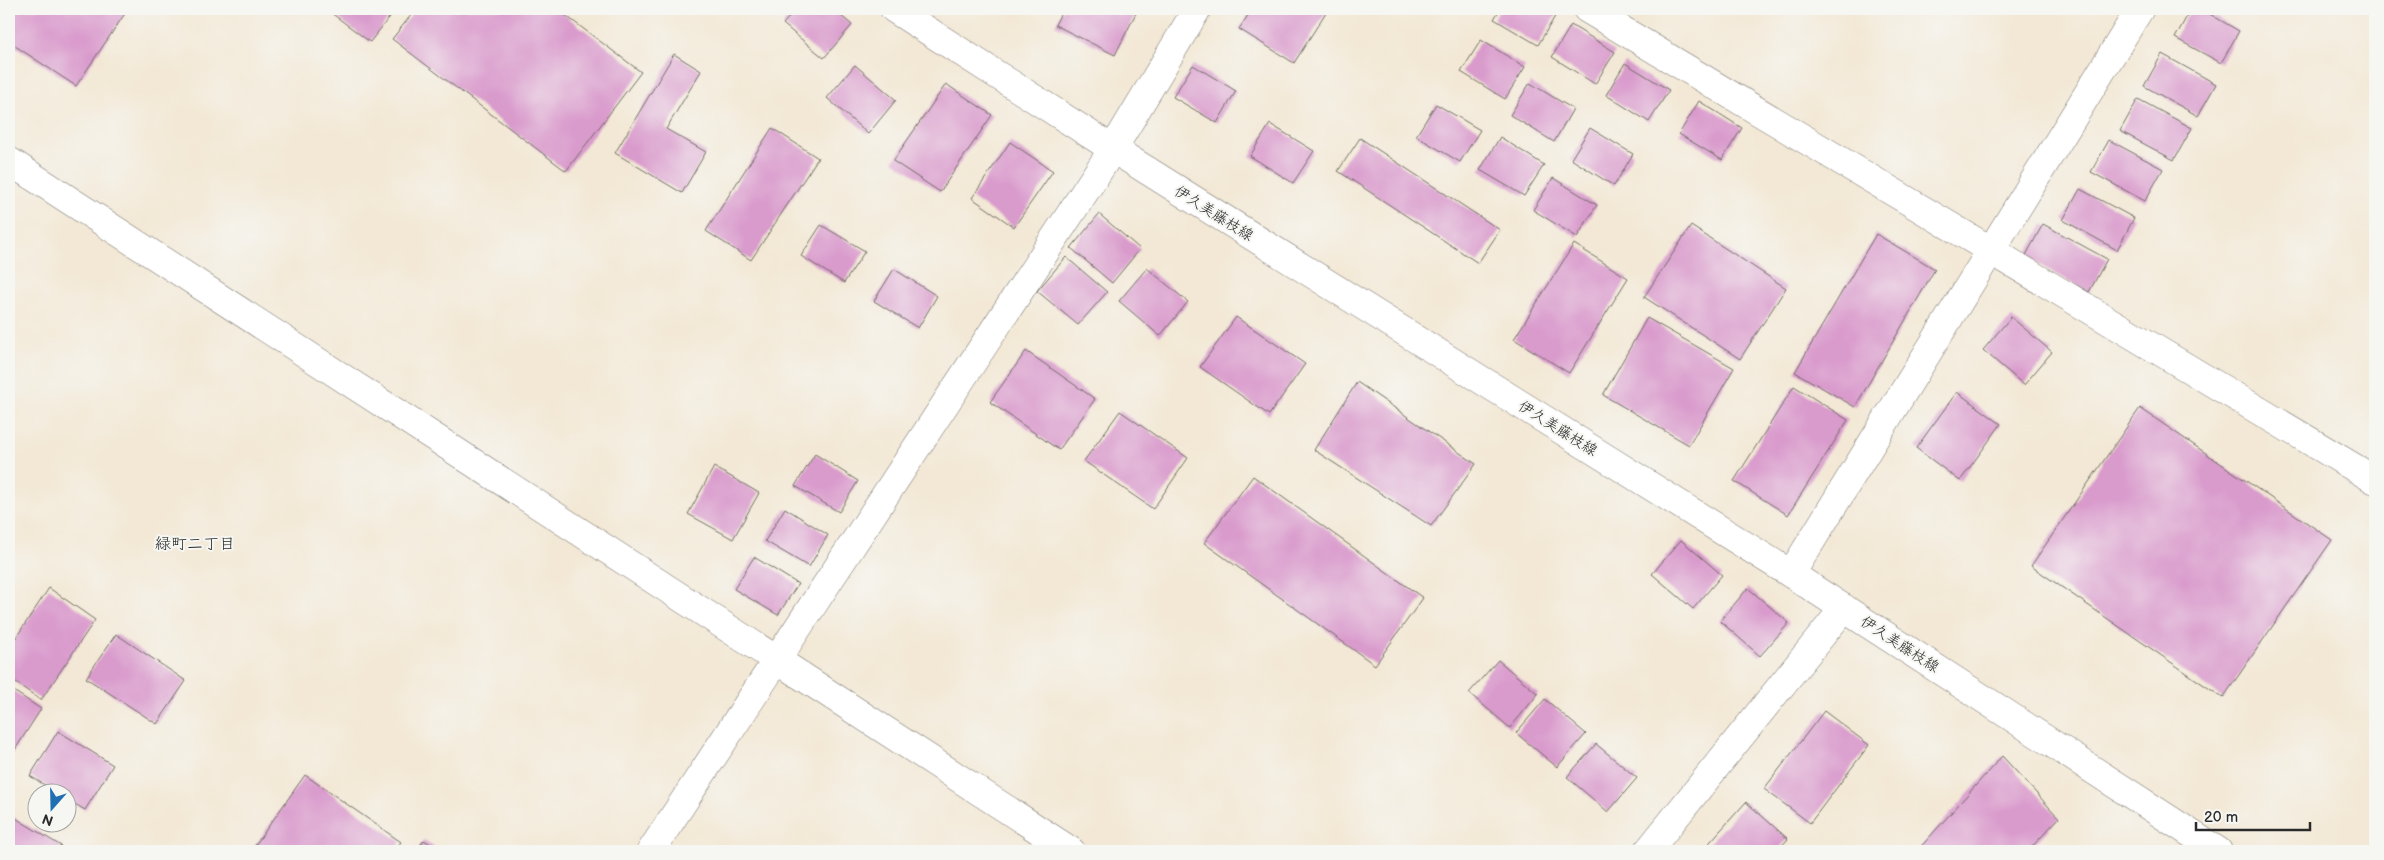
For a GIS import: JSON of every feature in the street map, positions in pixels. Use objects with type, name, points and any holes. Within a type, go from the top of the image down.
[{"type":"street","name":"伊久美藤枝線","points":[[894,9],[1113,149],[1791,574],[2218,851]]},
{"type":"street","points":[[651,851],[1113,149],[1197,9]]},
{"type":"street","points":[[1587,9],[2375,480]]},
{"type":"street","points":[[1791,574],[2140,9]]},
{"type":"street","points":[[9,161],[1071,851]]},
{"type":"street","points":[[1648,851],[1844,608]]},
{"type":"building","points":[[9,9],[128,9],[76,86],[9,42]]},
{"type":"building","points":[[326,9],[396,9],[370,42]]},
{"type":"building","points":[[416,9],[557,9],[641,72],[566,171],[392,39]]},
{"type":"building","points":[[796,9],[833,9],[852,25],[824,58],[783,24]]},
{"type":"building","points":[[1063,9],[1132,9],[1137,11],[1115,55],[1055,25]]},
{"type":"building","points":[[1252,9],[1328,9],[1294,63],[1239,29]]},
{"type":"building","points":[[1500,9],[1550,9],[1557,13],[1538,45],[1494,19]]},
{"type":"building","points":[[2191,9],[2201,9],[2239,31],[2221,63],[2175,38]]},
{"type":"building","points":[[1571,25],[1615,52],[1595,84],[1552,57]]},
{"type":"building","points":[[1481,40],[1525,67],[1505,99],[1461,72]]},
{"type":"building","points":[[674,54],[701,71],[666,129],[706,152],[682,193],[615,153]]},
{"type":"building","points":[[2162,54],[2216,84],[2198,116],[2144,86]]},
{"type":"building","points":[[1625,63],[1669,90],[1649,122],[1606,95]]},
{"type":"building","points":[[855,65],[896,100],[868,134],[827,98]]},
{"type":"building","points":[[1193,65],[1236,91],[1217,123],[1173,97]]},
{"type":"building","points":[[1530,83],[1573,109],[1554,142],[1510,115]]},
{"type":"building","points":[[946,84],[992,115],[940,192],[893,161]]},
{"type":"building","points":[[2138,99],[2192,128],[2174,160],[2120,131]]},
{"type":"building","points":[[1699,101],[1742,128],[1722,160],[1679,134]]},
{"type":"building","points":[[1436,104],[1480,130],[1460,162],[1416,136]]},
{"type":"building","points":[[1270,124],[1314,151],[1293,183],[1250,156]]},
{"type":"building","points":[[772,128],[818,158],[751,260],[706,231]]},
{"type":"building","points":[[1590,128],[1633,154],[1614,186],[1571,159]]},
{"type":"building","points":[[1500,137],[1544,165],[1524,196],[1480,170]]},
{"type":"building","points":[[1360,138],[1500,230],[1478,263],[1338,171]]},
{"type":"building","points":[[2109,140],[2163,169],[2145,201],[2091,172]]},
{"type":"building","points":[[1010,142],[1053,171],[1014,227],[972,198]]},
{"type":"building","points":[[1553,178],[1597,205],[1577,237],[1533,210]]},
{"type":"building","points":[[2080,189],[2134,218],[2117,250],[2063,220]]},
{"type":"building","points":[[1099,214],[1140,249],[1112,283],[1071,248]]},
{"type":"building","points":[[2043,224],[2107,259],[2089,292],[2025,257]]},
{"type":"building","points":[[821,225],[865,251],[844,283],[801,256]]},
{"type":"building","points":[[1691,226],[1786,288],[1740,359],[1644,297]]},
{"type":"building","points":[[1876,234],[1935,269],[1855,407],[1795,372]]},
{"type":"building","points":[[1574,244],[1628,278],[1569,373],[1514,339]]},
{"type":"building","points":[[1066,257],[1107,292],[1078,325],[1037,291]]},
{"type":"building","points":[[1147,268],[1188,302],[1160,336],[1119,301]]},
{"type":"building","points":[[894,269],[937,296],[918,328],[874,301]]},
{"type":"building","points":[[1236,317],[1305,364],[1269,415],[1200,367]]},
{"type":"building","points":[[2011,317],[2052,352],[2024,385],[1983,350]]},
{"type":"building","points":[[1647,318],[1734,368],[1689,445],[1603,395]]},
{"type":"building","points":[[1026,351],[1095,399],[1059,450],[990,402]]},
{"type":"building","points":[[1357,382],[1476,464],[1431,526],[1314,450]]},
{"type":"building","points":[[1794,386],[1848,420],[1788,515],[1734,481]]},
{"type":"building","points":[[1957,392],[2001,424],[1960,481],[1916,448]]},
{"type":"building","points":[[2140,408],[2332,540],[2223,698],[2031,566]]},
{"type":"building","points":[[1120,411],[1188,458],[1153,509],[1084,461]]},
{"type":"building","points":[[815,454],[858,481],[839,512],[795,486]]},
{"type":"building","points":[[714,467],[759,493],[733,539],[688,514]]},
{"type":"building","points":[[1253,476],[1423,598],[1375,665],[1204,543]]},
{"type":"building","points":[[785,508],[828,535],[809,567],[765,541]]},
{"type":"building","points":[[1681,540],[1722,575],[1693,609],[1652,574]]},
{"type":"building","points":[[754,557],[798,584],[778,615],[734,589]]},
{"type":"building","points":[[49,588],[95,620],[41,700],[9,678],[9,648]]},
{"type":"building","points":[[1748,588],[1789,623],[1760,656],[1720,621]]},
{"type":"building","points":[[116,634],[186,681],[157,724],[86,678]]},
{"type":"building","points":[[1498,660],[1538,694],[1510,728],[1469,693]]},
{"type":"building","points":[[9,688],[41,709],[9,759]]},
{"type":"building","points":[[1545,699],[1586,734],[1557,767],[1516,733]]},
{"type":"building","points":[[1824,711],[1869,745],[1810,823],[1764,789]]},
{"type":"building","points":[[58,731],[113,765],[85,810],[78,806],[78,782],[40,782],[30,776]]},
{"type":"building","points":[[1596,744],[1637,778],[1608,812],[1567,777]]},
{"type":"building","points":[[2002,756],[2059,818],[2028,851],[1917,851]]},
{"type":"building","points":[[305,775],[401,842],[394,851],[251,851]]},
{"type":"building","points":[[1746,802],[1788,839],[1777,851],[1702,851]]},
{"type":"building","points":[[9,814],[28,826],[28,832],[38,832],[61,846],[58,851],[9,851]]},
{"type":"building","points":[[424,840],[441,851],[416,851]]},
{"type":"district","name":"緑町二丁目","points":[[195,543]]}]
